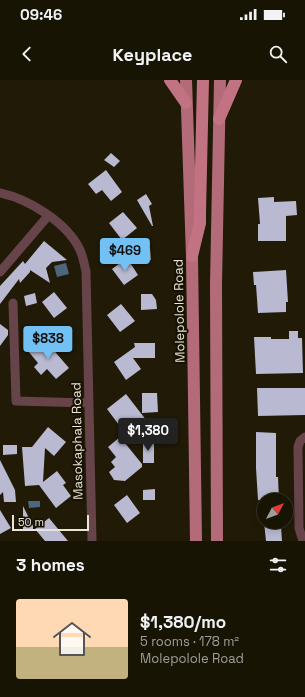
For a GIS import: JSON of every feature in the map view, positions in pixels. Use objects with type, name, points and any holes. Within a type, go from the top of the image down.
[{"type":"highway","points":[[170,80],[186,103]]},
{"type":"highway","points":[[192,256],[200,223],[203,80]]},
{"type":"highway","points":[[219,119],[236,80]]},
{"type":"main road","name":"Molepolole Road","points":[[186,80],[192,256],[196,541]]},
{"type":"main road","points":[[217,541],[216,284],[220,80]]},
{"type":"street","name":"Masokaphala Road","points":[[0,193],[30,204],[48,216],[69,234],[80,250],[86,271],[92,541]]},
{"type":"street","points":[[0,272],[48,216]]},
{"type":"street","points":[[13,303],[16,401],[89,403]]},
{"type":"street","points":[[303,541],[299,528],[298,446],[300,441],[305,437]]},
{"type":"water","points":[[66,263],[69,274],[57,277],[54,266]]},
{"type":"water","points":[[28,501],[40,501],[40,507],[29,508]]},
{"type":"building","points":[[111,153],[120,161],[114,167],[104,160]]},
{"type":"building","points":[[106,170],[122,192],[111,201],[102,190],[96,194],[88,184]]},
{"type":"building","points":[[146,194],[152,204],[149,206],[153,226],[137,200]]},
{"type":"building","points":[[274,197],[274,202],[296,201],[297,215],[286,216],[286,241],[258,241],[258,224],[260,224],[258,198]]},
{"type":"building","points":[[123,212],[137,228],[122,240],[109,223]]},
{"type":"building","points":[[44,241],[67,260],[52,262],[46,268],[50,283],[30,270],[30,272],[20,283],[19,279],[0,304],[0,286],[23,261],[25,264]]},
{"type":"building","points":[[150,248],[151,260],[141,261],[139,250]]},
{"type":"building","points":[[127,258],[138,275],[124,285],[112,269]]},
{"type":"building","points":[[286,270],[288,302],[286,302],[286,312],[258,313],[256,285],[254,285],[253,272]]},
{"type":"building","points":[[54,292],[67,308],[54,318],[42,302]]},
{"type":"building","points":[[35,293],[37,303],[26,306],[24,296]]},
{"type":"building","points":[[141,294],[152,294],[156,300],[157,309],[141,310]]},
{"type":"building","points":[[121,304],[135,321],[120,332],[107,315]]},
{"type":"building","points":[[0,324],[8,330],[8,335],[0,346]]},
{"type":"building","points":[[289,331],[298,331],[298,338],[302,338],[303,373],[256,374],[254,337],[289,339]]},
{"type":"building","points":[[44,339],[69,368],[56,379],[47,369],[41,375],[34,367],[38,363],[28,351]]},
{"type":"building","points":[[134,343],[155,343],[155,358],[133,358],[141,369],[126,380],[114,362],[135,347]]},
{"type":"building","points":[[257,388],[305,388],[305,415],[258,416]]},
{"type":"building","points":[[142,393],[157,393],[158,412],[142,413]]},
{"type":"building","points":[[126,394],[150,425],[150,428],[141,435],[135,426],[125,433],[107,409]]},
{"type":"building","points":[[48,427],[66,442],[54,456],[45,448],[43,482],[57,471],[66,483],[63,485],[71,496],[56,508],[39,485],[25,486],[22,447],[32,447]]},
{"type":"building","points":[[256,432],[276,433],[276,477],[278,477],[279,493],[258,493]]},
{"type":"building","points":[[120,437],[142,464],[142,467],[125,481],[114,480],[109,472],[115,467],[111,462],[116,457],[108,447]]},
{"type":"building","points":[[143,442],[154,442],[154,463],[143,463]]},
{"type":"building","points":[[3,445],[17,445],[17,454],[3,455]]},
{"type":"building","points":[[0,460],[15,490],[16,502],[4,502],[3,492],[0,495]]},
{"type":"building","points":[[155,489],[155,500],[143,500],[143,490]]},
{"type":"building","points":[[127,495],[140,513],[127,523],[114,505]]},
{"type":"building","points":[[23,506],[33,526],[33,531],[23,531]]},
{"type":"building","points":[[0,510],[11,528],[0,534]]},
{"type":"building","points":[[49,518],[68,541],[45,541],[35,529]]},
{"type":"building","points":[[265,529],[281,529],[282,541],[266,541]]}]
